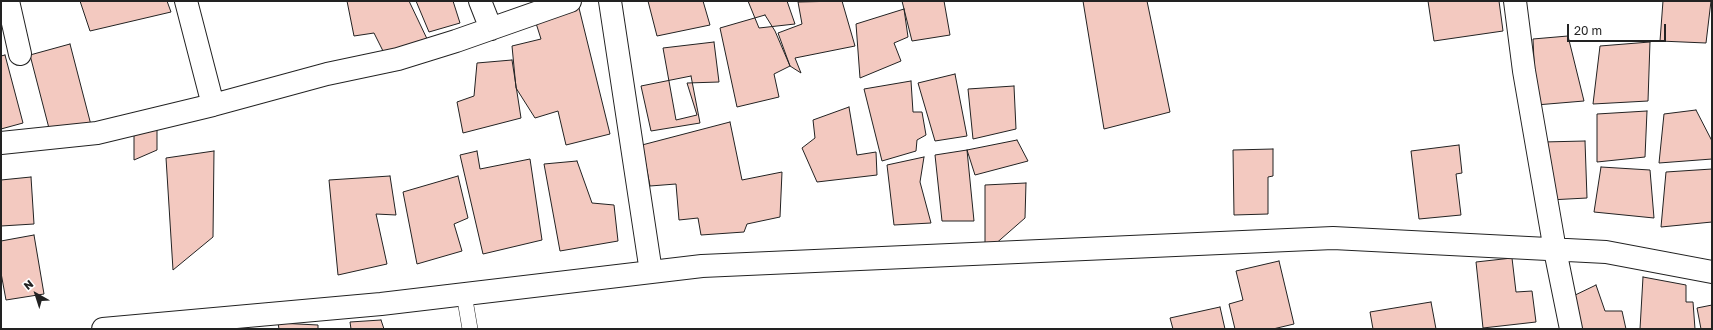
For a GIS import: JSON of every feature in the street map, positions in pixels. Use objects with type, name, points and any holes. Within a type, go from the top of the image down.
[{"type":"street","points":[[8,1],[20,54]]},
{"type":"street","points":[[186,1],[213,105]]},
{"type":"street","points":[[480,1],[491,29]]},
{"type":"street","points":[[1,143],[97,133],[213,105],[327,74],[398,59],[491,29],[570,1]]},
{"type":"street","points":[[610,1],[651,272]]},
{"type":"street","points":[[1515,1],[1524,71],[1555,250],[1571,329]]},
{"type":"street","points":[[103,329],[381,304],[702,266],[1333,238],[1606,252],[1712,272]]},
{"type":"lane","points":[[464,294],[470,329]]},
{"type":"building","points":[[80,1],[167,1],[171,12],[90,31]]},
{"type":"building","points":[[347,1],[409,1],[429,43],[385,55],[374,33],[354,36]]},
{"type":"building","points":[[416,1],[453,1],[460,23],[429,32]]},
{"type":"building","points":[[648,1],[703,1],[710,25],[657,36]]},
{"type":"building","points":[[748,1],[787,1],[795,24],[759,28]]},
{"type":"building","points":[[842,1],[855,46],[795,58],[801,73],[790,66],[778,33],[802,24],[798,2]]},
{"type":"building","points":[[902,1],[944,1],[950,35],[912,41]]},
{"type":"building","points":[[1083,1],[1147,1],[1170,112],[1104,129]]},
{"type":"building","points":[[1428,1],[1499,1],[1503,31],[1434,41]]},
{"type":"building","points":[[1663,1],[1711,1],[1706,43],[1660,41]]},
{"type":"building","points":[[579,8],[610,134],[566,145],[558,111],[535,118],[516,88],[512,46],[541,39],[535,20]]},
{"type":"building","points":[[904,9],[908,37],[894,43],[901,61],[860,78],[856,24]]},
{"type":"building","points":[[765,15],[775,31],[790,66],[774,74],[779,97],[737,107],[720,28]]},
{"type":"building","points":[[1568,36],[1584,101],[1536,105],[1533,39]]},
{"type":"building","points":[[714,42],[719,82],[687,83],[697,115],[676,120],[663,48]]},
{"type":"building","points":[[1650,42],[1648,101],[1593,104],[1600,46]]},
{"type":"building","points":[[70,44],[91,125],[51,136],[30,55]]},
{"type":"building","points":[[5,55],[23,123],[1,129],[1,56]]},
{"type":"building","points":[[512,60],[521,118],[463,133],[457,102],[474,96],[477,63]]},
{"type":"building","points":[[955,74],[967,136],[935,141],[918,83]]},
{"type":"building","points":[[691,76],[700,123],[651,131],[641,86]]},
{"type":"building","points":[[911,81],[913,112],[922,112],[926,135],[917,140],[916,151],[882,161],[864,89]]},
{"type":"building","points":[[1014,86],[1016,129],[973,139],[968,89]]},
{"type":"building","points":[[849,107],[857,155],[876,152],[877,175],[817,182],[802,148],[815,138],[813,120]]},
{"type":"building","points":[[1696,110],[1712,141],[1712,159],[1659,163],[1664,114]]},
{"type":"building","points":[[1647,111],[1645,157],[1597,162],[1597,114]]},
{"type":"building","points":[[730,122],[742,180],[782,172],[780,217],[747,224],[744,232],[701,235],[698,218],[679,220],[676,184],[650,186],[642,145]]},
{"type":"building","points":[[157,127],[157,150],[134,160],[134,133]]},
{"type":"building","points":[[1017,140],[1028,161],[975,175],[967,150]]},
{"type":"building","points":[[1585,141],[1587,198],[1549,200],[1543,142]]},
{"type":"building","points":[[1459,145],[1462,173],[1456,174],[1461,215],[1419,219],[1411,151]]},
{"type":"building","points":[[1273,149],[1273,176],[1268,177],[1268,214],[1234,215],[1233,150]]},
{"type":"building","points":[[967,150],[974,221],[942,221],[935,155]]},
{"type":"building","points":[[214,151],[213,237],[173,270],[166,158]]},
{"type":"building","points":[[477,151],[480,169],[530,159],[542,240],[483,254],[460,155]]},
{"type":"building","points":[[924,157],[920,182],[931,223],[894,225],[887,165]]},
{"type":"building","points":[[577,161],[592,203],[614,205],[618,241],[560,251],[544,164]]},
{"type":"building","points":[[1601,167],[1650,170],[1654,218],[1594,212]]},
{"type":"building","points":[[1712,169],[1712,222],[1661,227],[1666,172]]},
{"type":"building","points":[[390,176],[396,215],[376,214],[387,264],[338,275],[329,180]]},
{"type":"building","points":[[458,176],[468,218],[454,224],[462,251],[417,264],[403,192]]},
{"type":"building","points":[[31,177],[34,224],[1,226],[1,180]]},
{"type":"building","points":[[1026,183],[1025,218],[985,253],[985,185]]},
{"type":"building","points":[[34,235],[44,294],[6,300],[1,273],[1,241]]},
{"type":"building","points":[[1512,258],[1516,292],[1532,291],[1536,322],[1483,328],[1476,262]]},
{"type":"building","points":[[1279,261],[1294,324],[1273,329],[1235,329],[1229,304],[1243,300],[1236,271]]},
{"type":"building","points":[[1643,277],[1686,285],[1686,302],[1693,302],[1695,329],[1640,329]]},
{"type":"building","points":[[1596,285],[1605,311],[1622,311],[1626,329],[1577,329],[1569,298]]},
{"type":"building","points":[[1431,302],[1436,329],[1373,329],[1370,312]]},
{"type":"building","points":[[1712,305],[1712,329],[1701,329],[1697,308]]},
{"type":"building","points":[[1220,307],[1225,329],[1173,329],[1170,318]]},
{"type":"building","points":[[381,320],[384,329],[351,329],[350,322]]},
{"type":"building","points":[[278,323],[318,325],[318,329],[279,329]]}]
